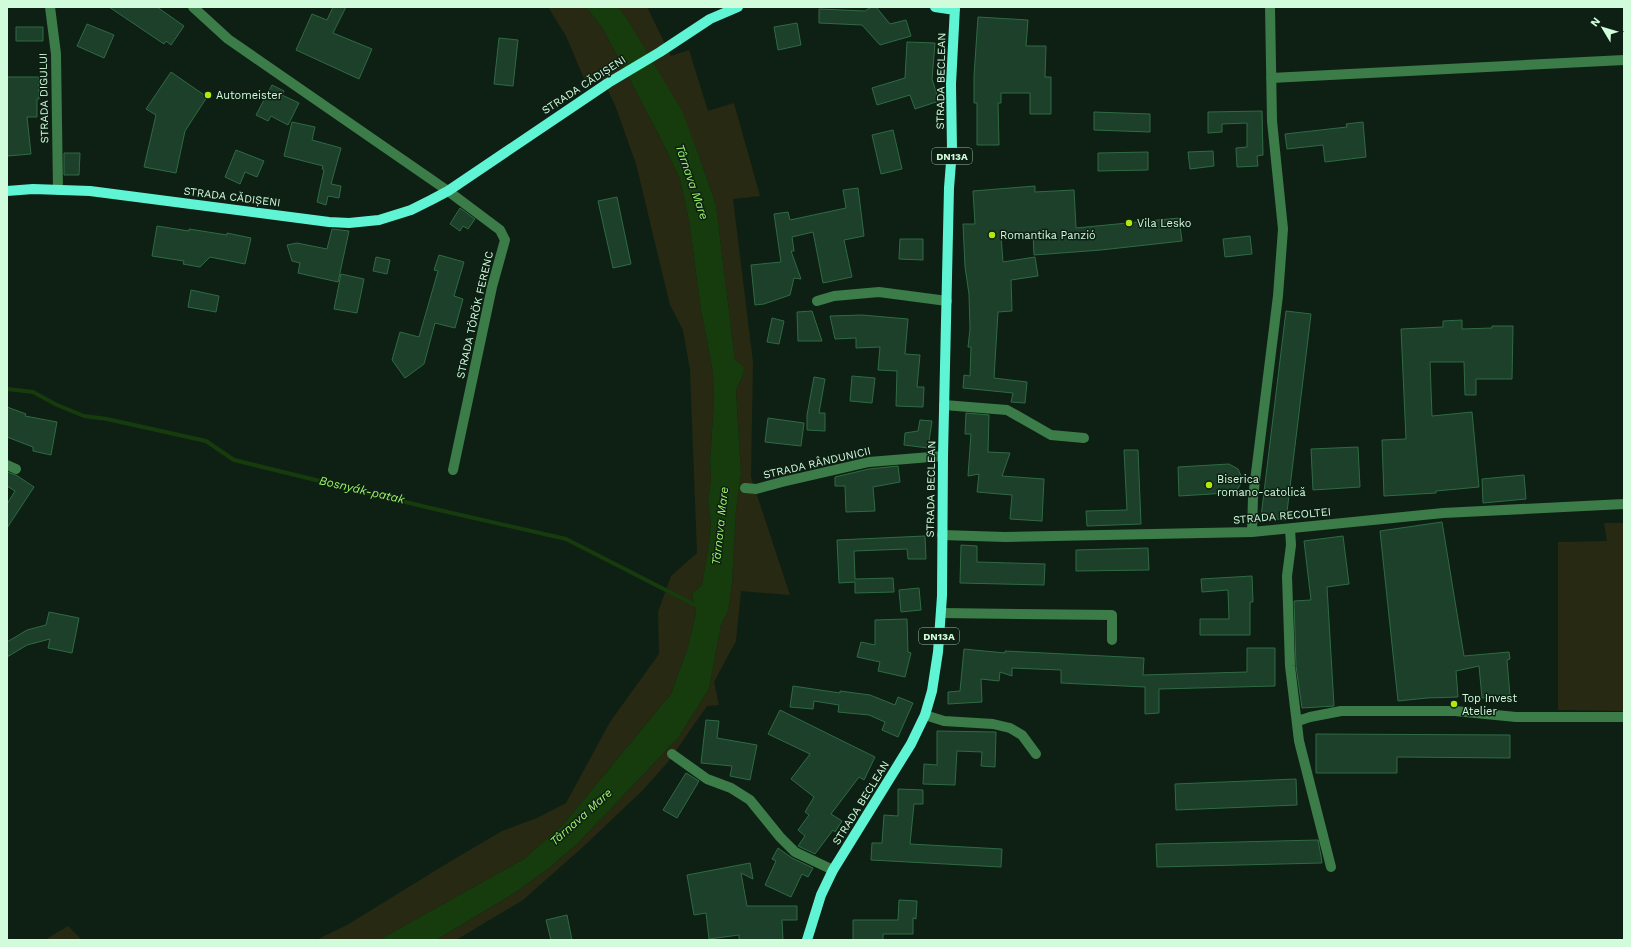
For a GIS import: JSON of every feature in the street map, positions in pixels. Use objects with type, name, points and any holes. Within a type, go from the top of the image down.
[{"type":"main road","name":"STRADA CĂDIȘENI","points":[[7,191],[33,189],[90,191],[329,222],[348,223],[393,217],[411,210],[448,190],[608,83],[660,52],[710,19],[738,7]]},
{"type":"main road","points":[[935,7],[955,9]]},
{"type":"main road","name":"STRADA BECLEAN","points":[[807,940],[821,895],[833,870],[912,744],[925,715],[932,691],[938,652],[942,596],[944,405],[949,188],[952,150],[951,84],[955,9]]},
{"type":"street","name":"STRADA DIGULUI","points":[[50,7],[56,54],[58,190]]},
{"type":"street","points":[[193,7],[234,43],[448,190]]},
{"type":"street","points":[[1252,532],[1253,497],[1278,296],[1283,229],[1272,121],[1270,7]]},
{"type":"street","points":[[1271,78],[1624,60]]},
{"type":"street","name":"STRADA TÖRÖK FERENC","points":[[448,190],[500,230],[505,240],[492,287],[453,470]]},
{"type":"street","points":[[817,301],[834,296],[879,292],[947,301]]},
{"type":"street","points":[[944,405],[1007,410],[1051,435],[1084,438]]},
{"type":"street","name":"STRADA RÂNDUNICII","points":[[745,488],[756,489],[869,462],[943,456]]},
{"type":"street","name":"STRADA RECOLTEI","points":[[942,535],[1005,538],[1252,532],[1443,513],[1624,504]]},
{"type":"street","points":[[1290,529],[1291,545],[1287,576],[1290,666],[1298,721],[1299,741],[1331,867]]},
{"type":"street","points":[[941,613],[1112,615],[1112,640]]},
{"type":"street","points":[[1298,721],[1341,711],[1455,710],[1516,717],[1624,717]]},
{"type":"street","points":[[925,715],[944,721],[993,724],[1010,728],[1022,735],[1036,754]]},
{"type":"street","points":[[672,754],[707,779],[731,788],[750,800],[780,837],[795,852],[833,870]]},
{"type":"shaded area","points":[[548,7],[586,7],[603,29],[662,141],[680,179],[689,221],[701,310],[713,372],[714,399],[710,462],[711,479],[708,500],[711,522],[702,585],[692,594],[696,613],[688,647],[671,694],[562,826],[524,859],[379,940],[316,940],[347,925],[502,831],[537,818],[566,803],[610,722],[659,654],[658,612],[671,576],[697,553],[690,370],[683,330],[670,305],[636,164],[615,105],[599,72],[585,81],[566,36]]},
{"type":"shaded area","points":[[618,7],[647,7],[671,56],[689,50],[708,111],[734,103],[760,196],[733,199],[753,362],[751,477],[790,595],[741,591],[736,641],[714,682],[719,705],[707,706],[668,762],[643,790],[584,846],[523,900],[456,940],[436,940],[513,894],[549,868],[577,844],[678,738],[709,689],[721,625],[728,611],[732,584],[736,509],[741,473],[736,390],[743,375],[735,360],[716,205],[698,153],[681,111],[626,17]]},
{"type":"shaded area","points":[[1604,523],[1624,523],[1624,711],[1558,710],[1558,542],[1607,541]]},
{"type":"shaded area","points":[[68,926],[82,940],[48,940],[48,938]]},
{"type":"water","name":"Târnava Mare","points":[[586,7],[618,7],[626,17],[682,111],[716,205],[735,360],[744,367],[743,375],[736,390],[741,473],[736,509],[732,584],[728,611],[721,625],[709,689],[678,738],[577,844],[549,868],[513,894],[436,940],[379,940],[524,859],[562,826],[671,694],[688,647],[696,613],[692,594],[702,585],[711,523],[708,500],[711,479],[710,462],[714,399],[713,372],[701,310],[689,221],[680,179],[662,141],[603,29]]},
{"type":"building","points":[[109,7],[157,7],[184,26],[171,45],[166,41],[164,44]]},
{"type":"building","points":[[333,7],[346,7],[333,33],[372,49],[359,79],[296,50],[312,14],[327,20]]},
{"type":"building","points":[[871,7],[876,7],[890,24],[906,20],[911,36],[880,45],[862,25],[819,23],[819,9],[865,11]]},
{"type":"building","points":[[978,17],[1028,20],[1026,46],[1046,46],[1045,77],[1051,77],[1051,114],[1030,114],[1030,93],[1001,93],[1001,103],[998,103],[999,145],[977,145],[977,103],[974,103],[974,76]]},
{"type":"building","points":[[797,23],[801,45],[778,50],[774,27]]},
{"type":"building","points":[[87,24],[114,35],[104,58],[77,46]]},
{"type":"building","points":[[16,27],[43,27],[43,41],[16,41]]},
{"type":"building","points":[[499,38],[518,40],[513,86],[494,84]]},
{"type":"building","points":[[907,42],[935,43],[932,79],[939,101],[915,109],[910,95],[877,105],[872,88],[905,78]]},
{"type":"building","points":[[171,72],[207,97],[185,131],[176,173],[144,167],[156,115],[146,109]]},
{"type":"building","points":[[7,77],[39,77],[37,117],[27,117],[31,154],[7,156]]},
{"type":"building","points":[[272,85],[284,91],[282,95],[299,103],[288,125],[271,116],[268,121],[256,115]]},
{"type":"building","points":[[1262,111],[1263,155],[1257,156],[1258,166],[1237,167],[1236,148],[1247,147],[1247,123],[1222,124],[1222,132],[1208,133],[1208,112]]},
{"type":"building","points":[[1094,112],[1150,114],[1150,132],[1094,130]]},
{"type":"building","points":[[292,122],[315,127],[312,140],[341,148],[331,184],[341,186],[339,198],[328,196],[326,205],[317,202],[324,170],[322,169],[323,166],[284,156]]},
{"type":"building","points":[[1363,122],[1366,157],[1325,162],[1323,145],[1287,149],[1285,134],[1347,127],[1346,124]]},
{"type":"building","points":[[893,130],[902,169],[881,174],[872,135]]},
{"type":"building","points":[[236,150],[264,161],[257,177],[245,172],[240,184],[225,177]]},
{"type":"building","points":[[1213,151],[1214,166],[1190,169],[1188,152]]},
{"type":"building","points":[[1148,152],[1148,170],[1098,171],[1098,153]]},
{"type":"building","points":[[64,153],[80,153],[79,175],[64,175]]},
{"type":"building","points":[[1035,186],[1035,192],[1074,190],[1076,228],[1179,218],[1182,241],[1101,250],[1034,255],[1033,235],[1001,236],[1003,262],[1035,257],[1038,276],[1011,280],[1012,311],[998,312],[994,378],[1027,382],[1025,403],[1011,402],[1013,393],[963,388],[964,375],[970,376],[971,347],[968,347],[970,329],[969,294],[965,267],[963,224],[975,224],[973,191]]},
{"type":"building","points":[[858,188],[864,236],[844,240],[852,277],[823,283],[813,232],[792,237],[794,251],[791,251],[801,279],[794,278],[790,295],[764,304],[755,305],[751,265],[781,262],[774,214],[788,212],[790,220],[846,208],[843,190]]},
{"type":"building","points":[[617,197],[631,264],[613,268],[598,201]]},
{"type":"building","points":[[460,208],[475,219],[468,229],[463,226],[460,231],[450,224]]},
{"type":"building","points":[[157,226],[227,235],[227,233],[251,238],[245,264],[210,257],[200,267],[183,264],[184,261],[152,256]]},
{"type":"building","points":[[332,229],[349,231],[338,282],[298,273],[300,263],[292,261],[287,245],[297,243],[327,249]]},
{"type":"building","points":[[1250,236],[1252,254],[1225,257],[1223,239]]},
{"type":"building","points":[[900,239],[923,239],[923,260],[899,259]]},
{"type":"building","points":[[439,255],[464,262],[454,296],[463,299],[455,328],[435,323],[424,364],[405,378],[392,360],[400,332],[419,337],[438,271],[434,270]]},
{"type":"building","points":[[376,257],[390,260],[387,274],[373,271]]},
{"type":"building","points":[[341,274],[364,279],[357,313],[334,309]]},
{"type":"building","points":[[191,290],[219,296],[216,312],[188,307]]},
{"type":"building","points":[[812,311],[822,341],[798,341],[797,312]]},
{"type":"building","points":[[1286,311],[1311,314],[1286,520],[1261,517]]},
{"type":"building","points":[[862,315],[908,319],[905,354],[920,355],[917,387],[924,387],[923,407],[896,406],[897,371],[878,370],[880,347],[856,348],[856,338],[835,339],[830,316]]},
{"type":"building","points":[[772,318],[784,321],[779,344],[767,342]]},
{"type":"building","points":[[1462,320],[1462,329],[1492,328],[1492,326],[1513,326],[1512,379],[1476,379],[1476,395],[1465,395],[1464,362],[1430,362],[1432,416],[1472,412],[1479,487],[1436,491],[1436,493],[1384,496],[1382,440],[1406,439],[1401,329],[1443,327],[1443,321]]},
{"type":"building","points":[[852,376],[875,378],[872,403],[850,401]]},
{"type":"building","points":[[814,377],[825,379],[819,413],[825,413],[825,431],[807,430],[807,415]]},
{"type":"building","points":[[7,407],[26,414],[25,416],[57,422],[51,455],[33,451],[33,447],[7,437]]},
{"type":"building","points":[[966,413],[989,415],[988,452],[1010,453],[1002,476],[1044,479],[1042,521],[1010,519],[1012,495],[977,492],[979,474],[968,476],[971,434],[965,434]]},
{"type":"building","points":[[768,418],[804,423],[801,446],[765,442]]},
{"type":"building","points":[[920,420],[932,421],[928,448],[904,445],[905,433],[918,431]]},
{"type":"building","points":[[1358,447],[1360,487],[1313,490],[1311,449]]},
{"type":"building","points":[[1124,450],[1138,450],[1141,524],[1087,526],[1086,511],[1127,510]]},
{"type":"building","name":"Biserica romano-catolică","points":[[1229,464],[1238,469],[1243,480],[1237,490],[1227,493],[1179,496],[1178,467]]},
{"type":"building","points":[[898,466],[900,482],[873,487],[875,511],[846,512],[845,486],[835,486],[835,477],[869,469]]},
{"type":"building","points":[[7,472],[16,475],[34,487],[7,528],[7,504],[15,491],[7,486]]},
{"type":"building","points":[[1524,475],[1526,499],[1483,503],[1482,479]]},
{"type":"building","points":[[1442,522],[1464,656],[1509,652],[1510,659],[1507,660],[1510,696],[1482,698],[1479,666],[1456,671],[1458,697],[1398,701],[1380,531]]},
{"type":"building","points":[[925,536],[926,559],[908,559],[907,549],[854,551],[855,579],[893,578],[894,592],[855,593],[855,582],[839,583],[837,540]]},
{"type":"building","points":[[1343,536],[1349,584],[1327,587],[1334,706],[1302,708],[1296,666],[1294,601],[1311,600],[1304,541]]},
{"type":"building","points":[[961,545],[977,546],[977,562],[1045,564],[1044,585],[960,583]]},
{"type":"building","points":[[1148,548],[1149,570],[1076,571],[1076,550]]},
{"type":"building","points":[[1252,576],[1253,602],[1250,602],[1250,635],[1200,635],[1200,619],[1229,619],[1228,590],[1202,592],[1201,579]]},
{"type":"building","points":[[919,588],[921,610],[901,612],[899,590]]},
{"type":"building","points":[[49,612],[79,618],[72,653],[48,648],[50,639],[27,645],[7,657],[7,642],[27,630],[46,625]]},
{"type":"building","points":[[907,619],[908,652],[911,653],[905,677],[878,671],[880,662],[857,657],[861,642],[875,645],[875,620]]},
{"type":"building","points":[[1247,648],[1275,648],[1275,686],[1159,689],[1159,713],[1145,714],[1145,687],[1061,683],[1061,670],[1012,668],[1012,676],[1000,672],[999,681],[981,679],[982,702],[948,704],[948,692],[960,691],[964,649],[1005,653],[1005,651],[1144,658],[1143,675],[1247,672]]},
{"type":"building","points":[[793,686],[840,693],[840,691],[870,695],[895,705],[898,697],[913,703],[898,737],[882,730],[885,722],[869,715],[838,712],[839,705],[814,701],[813,709],[790,707]]},
{"type":"building","points":[[780,710],[875,757],[864,780],[859,777],[831,814],[842,821],[835,832],[833,830],[815,854],[798,846],[805,836],[798,830],[809,815],[805,812],[814,797],[791,779],[810,754],[768,734]]},
{"type":"building","points":[[706,720],[719,721],[717,738],[757,745],[750,780],[730,776],[732,766],[701,763]]},
{"type":"building","points":[[937,731],[996,732],[995,767],[981,766],[982,752],[957,751],[955,785],[923,784],[924,764],[937,765]]},
{"type":"building","points":[[1316,734],[1510,735],[1510,758],[1397,757],[1397,773],[1316,773]]},
{"type":"building","points":[[686,773],[699,781],[677,818],[663,810]]},
{"type":"building","points":[[1296,779],[1297,805],[1176,810],[1175,784]]},
{"type":"building","points":[[898,789],[923,790],[923,804],[914,804],[910,844],[1002,849],[1001,867],[871,860],[872,843],[882,843],[884,815],[898,816]]},
{"type":"building","points":[[1318,840],[1322,863],[1157,867],[1156,844]]},
{"type":"building","points":[[778,848],[792,858],[813,868],[808,877],[802,874],[791,897],[765,885],[776,861],[772,859]]},
{"type":"building","points":[[750,863],[753,879],[741,873],[747,906],[797,906],[797,920],[782,920],[783,940],[739,940],[739,935],[709,939],[706,913],[694,915],[687,875]]},
{"type":"building","points":[[899,900],[917,901],[916,919],[913,918],[913,934],[883,934],[883,940],[853,940],[853,920],[898,920]]},
{"type":"building","points":[[567,915],[572,940],[551,940],[546,920]]},
{"type":"waterway","name":"Bosnyák-patak","points":[[7,389],[33,392],[57,405],[84,416],[107,419],[206,441],[234,460],[426,507],[566,539],[699,607]]},
{"type":"place","name":"Automeister","points":[[208,95]]},
{"type":"place","name":"Vila Lesko","points":[[1129,223]]},
{"type":"place","name":"Romantika Panzió","points":[[992,235]]},
{"type":"place","name":"Biserica romano-catolică","points":[[1209,485]]},
{"type":"place","name":"Top Invest Atelier","points":[[1454,704]]}]
